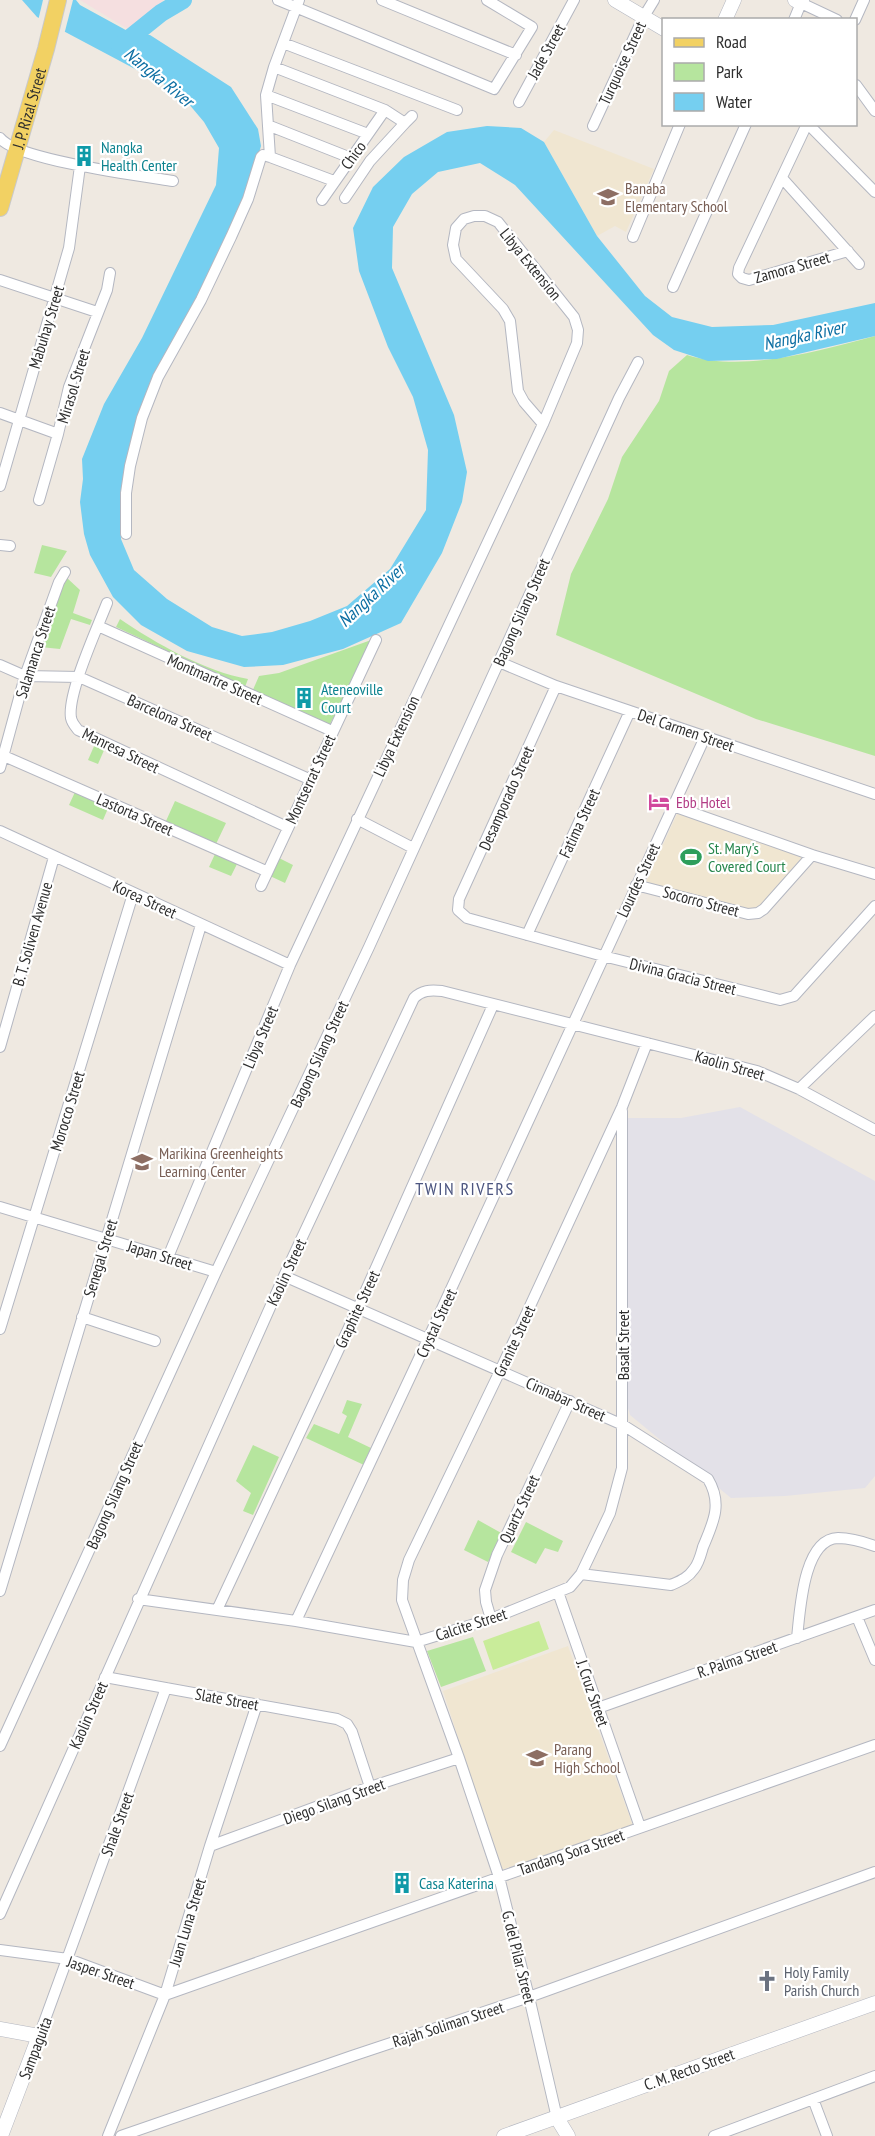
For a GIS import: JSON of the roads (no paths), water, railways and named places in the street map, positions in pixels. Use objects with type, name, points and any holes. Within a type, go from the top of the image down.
[{"type":"main road","name":"J. P. Rizal Street","points":[[0,208],[3,185],[17,149],[58,0]]},
{"type":"street","points":[[278,0],[298,4],[491,89],[497,87],[532,27],[487,0]]},
{"type":"street","points":[[382,0],[516,55]]},
{"type":"street","name":"Jade Street","points":[[519,102],[574,0]]},
{"type":"street","points":[[615,0],[662,28]]},
{"type":"street","name":"Turquoise Street","points":[[593,126],[643,18],[654,0]]},
{"type":"street","points":[[726,18],[734,0]]},
{"type":"street","points":[[856,18],[864,0]]},
{"type":"street","points":[[795,18],[799,1],[833,18]]},
{"type":"street","points":[[270,157],[270,126],[266,95],[298,4]]},
{"type":"street","points":[[284,43],[457,110]]},
{"type":"street","points":[[274,67],[409,119],[369,162],[345,198]]},
{"type":"street","points":[[857,88],[875,111]]},
{"type":"street","points":[[266,95],[368,134]]},
{"type":"street","name":"Chico","points":[[322,200],[384,110]]},
{"type":"street","points":[[270,126],[351,158]]},
{"type":"street","points":[[633,237],[679,126]]},
{"type":"street","points":[[673,287],[745,126]]},
{"type":"street","points":[[782,178],[807,126]]},
{"type":"street","points":[[810,126],[875,192]]},
{"type":"street","points":[[0,138],[6,145],[17,149],[80,166],[173,181]]},
{"type":"street","points":[[126,534],[126,493],[142,418],[158,378],[201,300],[231,237],[248,199],[259,160],[263,155],[334,181]]},
{"type":"street","name":"Mabuhay Street","points":[[0,486],[69,248],[80,166]]},
{"type":"street","name":"Zamora Street","points":[[848,251],[748,280],[738,274],[782,178],[848,251],[859,264]]},
{"type":"street","name":"Libya Extension","points":[[357,819],[543,424],[577,343],[578,330],[574,317],[498,222],[485,216],[464,219],[456,228],[453,245],[456,259],[503,309],[510,321],[518,391],[524,402],[543,424]]},
{"type":"street","name":"Mirasol Street","points":[[39,500],[69,387],[107,290],[110,273]]},
{"type":"street","points":[[0,280],[97,312]]},
{"type":"street","name":"Bagong Silang Street","points":[[0,1746],[216,1272],[369,947],[619,398],[639,362]]},
{"type":"street","points":[[0,413],[58,434]]},
{"type":"street","name":"Salamanca Street","points":[[0,768],[25,676],[59,582],[65,572]]},
{"type":"street","name":"Manresa Street","points":[[107,603],[78,677],[71,708],[71,721],[78,730],[287,827]]},
{"type":"street","name":"Montmartre Street","points":[[98,626],[332,731]]},
{"type":"street","name":"Montserrat Street","points":[[261,885],[376,640]]},
{"type":"street","name":"Del Carmen Street","points":[[499,662],[556,686],[875,794]]},
{"type":"street","points":[[0,665],[25,676]]},
{"type":"street","name":"Barcelona Street","points":[[25,676],[78,677],[309,779]]},
{"type":"street","name":"Desamporado Street","points":[[458,910],[459,899],[556,686]]},
{"type":"street","name":"Fatima Street","points":[[527,935],[630,711]]},
{"type":"street","name":"Lourdes Street","points":[[573,1023],[705,737]]},
{"type":"street","name":"Lastorta Street","points":[[4,756],[266,871]]},
{"type":"street","points":[[673,806],[812,855],[875,874]]},
{"type":"street","points":[[357,819],[413,848]]},
{"type":"street","name":"Libya Street","points":[[168,1257],[291,965],[357,819]]},
{"type":"street","name":"Korea Street","points":[[0,831],[291,965]]},
{"type":"street","name":"Socorro Street","points":[[636,885],[748,914],[758,913],[812,855]]},
{"type":"street","name":"B. T. Soliven Avenue","points":[[0,1047],[54,857]]},
{"type":"street","name":"Morocco Street","points":[[0,1329],[133,894]]},
{"type":"street","name":"Divina Gracia Street","points":[[458,910],[467,918],[774,1000],[794,996],[875,906]]},
{"type":"street","name":"Senegal Street","points":[[0,1589],[201,925]]},
{"type":"street","name":"Kaolin Street","points":[[0,1914],[138,1599],[284,1276],[414,998],[418,994],[431,990],[573,1023],[757,1071],[799,1089],[875,1130]]},
{"type":"street","name":"Graphite Street","points":[[217,1610],[358,1308],[493,1005]]},
{"type":"street","points":[[799,1089],[873,1022]]},
{"type":"street","name":"Crystal Street","points":[[296,1621],[573,1023]]},
{"type":"street","name":"Granite Street","points":[[416,1641],[402,1600],[403,1580],[409,1560],[500,1371],[622,1107],[647,1043]]},
{"type":"street","name":"Basalt Street","points":[[581,1574],[610,1513],[622,1468],[622,1107]]},
{"type":"street","name":"Japan Street","points":[[0,1207],[216,1272]]},
{"type":"street","name":"Cinnabar Street","points":[[284,1276],[623,1425],[708,1479],[715,1490],[715,1518],[695,1569],[684,1579],[671,1585],[581,1574]]},
{"type":"street","points":[[82,1317],[155,1341]]},
{"type":"street","name":"Quartz Street","points":[[491,1619],[484,1590],[497,1555],[570,1401]]},
{"type":"street","points":[[797,1638],[800,1604],[812,1557],[820,1545],[837,1538],[875,1546]]},
{"type":"street","name":"Calcite Street","points":[[138,1599],[296,1621],[416,1641],[491,1619],[558,1592],[570,1587],[581,1574]]},
{"type":"street","name":"J. Cruz Street","points":[[558,1592],[640,1827]]},
{"type":"street","name":"R. Palma Street","points":[[598,1708],[875,1611]]},
{"type":"street","points":[[857,1617],[875,1660]]},
{"type":"street","name":"G. del Pilar Street","points":[[416,1641],[499,1877],[556,2118],[568,2136]]},
{"type":"street","name":"Slate Street","points":[[105,1677],[337,1719],[347,1724],[352,1732],[370,1786]]},
{"type":"street","name":"Shale Street","points":[[68,1959],[166,1688]]},
{"type":"street","name":"Juan Luna Street","points":[[108,2136],[165,1995],[210,1846],[257,1704]]},
{"type":"street","name":"Tandang Sora Street","points":[[165,1995],[875,1745]]},
{"type":"street","name":"Diego Silang Street","points":[[210,1846],[370,1786],[459,1758]]},
{"type":"street","name":"Rajah Soliman Street","points":[[121,2136],[529,1997],[875,1872]]},
{"type":"street","name":"Jasper Street","points":[[0,1950],[68,1959],[165,1995]]},
{"type":"street","name":"Sampaguita","points":[[1,2136],[68,1959]]},
{"type":"street","name":"C. M. Recto Street","points":[[504,2136],[875,2003]]},
{"type":"street","points":[[0,2030],[39,2036]]},
{"type":"street","points":[[714,2136],[875,2076]]},
{"type":"street","points":[[813,2099],[827,2136]]},
{"type":"water","name":"Nangka River","points":[[22,0],[76,0],[80,5],[133,34],[150,35],[231,87],[258,129],[261,146],[246,197],[216,275],[146,396],[120,512],[121,539],[134,570],[167,599],[212,627],[242,636],[272,632],[310,621],[347,606],[390,569],[426,510],[428,450],[413,397],[388,347],[359,271],[353,228],[373,187],[404,157],[447,132],[487,126],[521,128],[544,142],[597,236],[645,296],[672,317],[712,327],[773,325],[875,303],[875,336],[777,359],[708,361],[674,350],[653,335],[515,185],[480,163],[438,172],[412,194],[393,227],[392,268],[454,415],[467,472],[462,502],[442,553],[401,623],[343,649],[283,665],[244,667],[187,651],[141,625],[113,597],[90,555],[84,534],[80,502],[83,479],[82,459],[104,404],[142,338],[216,185],[219,148],[204,122],[188,103],[167,86],[37,17]]},
{"type":"waterway","name":"Nangka River","points":[[120,46],[161,13],[183,0]]},
{"type":"place","name":"Nangka Health Center","points":[[84,156]]},
{"type":"place","name":"Banaba Elementary School","points":[[608,197]]},
{"type":"place","name":"Ateneoville Court","points":[[304,698]]},
{"type":"place","name":"Ebb Hotel","points":[[659,802]]},
{"type":"place","name":"St. Mary's Covered Court","points":[[691,857]]},
{"type":"place","name":"Marikina Greenheights Learning Center","points":[[142,1162]]},
{"type":"place","name":"Parang High School","points":[[537,1758]]},
{"type":"place","name":"Casa Katerina","points":[[402,1883]]},
{"type":"place","name":"Holy Family Parish Church","points":[[767,1981]]},
{"type":"district","name":"TWIN RIVERS","points":[[465,1188]]}]
